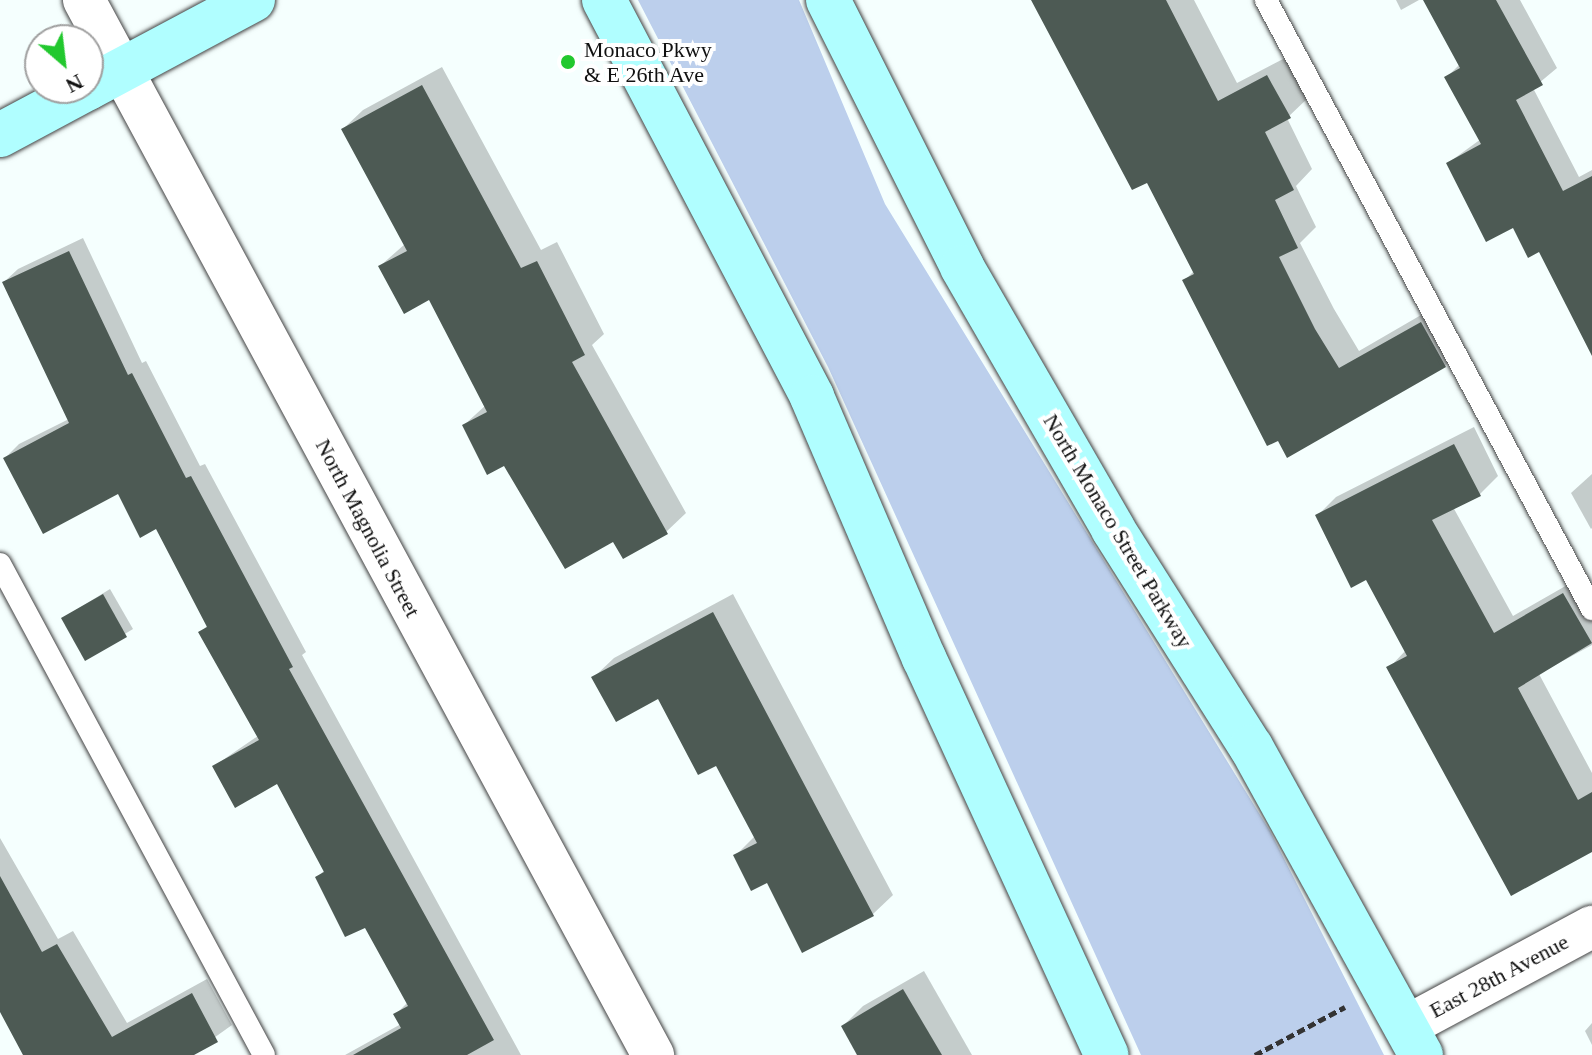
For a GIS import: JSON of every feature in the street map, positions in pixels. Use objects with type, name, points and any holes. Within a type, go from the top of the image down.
[{"type":"main road","points":[[104,79],[253,0]]},
{"type":"main road","points":[[604,0],[812,397],[937,687],[1107,1055]]},
{"type":"main road","name":"North Monaco Street Parkway","points":[[828,0],[962,267],[1113,529],[1251,747],[1414,1041]]},
{"type":"main road","points":[[0,135],[58,104]]},
{"type":"street","name":"North Magnolia Street","points":[[84,0],[88,24]]},
{"type":"street","name":"North Magnolia Street","points":[[104,91],[653,1055]]},
{"type":"street","name":"East 28th Avenue","points":[[1414,1041],[1592,927]]},
{"type":"lane","points":[[1266,0],[1592,609]]},
{"type":"lane","points":[[0,564],[264,1055]]},
{"type":"shaded area","points":[[638,0],[799,0],[885,204],[1270,831],[1384,1055],[1141,1055],[828,367]]},
{"type":"building","points":[[1031,0],[1166,0],[1218,101],[1267,75],[1291,118],[1265,132],[1294,190],[1275,200],[1298,248],[1279,257],[1315,329],[1339,368],[1421,322],[1446,367],[1287,458],[1278,441],[1267,446],[1182,280],[1194,274],[1147,183],[1132,190]]},
{"type":"building","points":[[1423,0],[1496,0],[1543,85],[1516,100],[1563,191],[1592,176],[1592,356],[1539,252],[1528,258],[1513,228],[1486,242],[1446,163],[1481,144],[1444,77],[1460,68]]},
{"type":"building","points":[[422,85],[521,268],[537,261],[585,355],[572,362],[668,534],[623,559],[613,542],[565,569],[504,466],[487,475],[462,425],[487,412],[429,300],[404,314],[378,266],[407,251],[341,129]]},
{"type":"building","points":[[69,251],[128,375],[132,373],[186,478],[191,476],[293,667],[289,669],[494,1040],[467,1055],[353,1055],[401,1028],[393,1014],[408,1006],[365,928],[345,937],[315,877],[324,872],[277,784],[235,808],[212,766],[259,740],[198,632],[207,627],[156,529],[140,538],[118,494],[43,534],[3,458],[69,423],[2,282]]},
{"type":"building","points":[[1454,444],[1481,496],[1432,520],[1494,633],[1563,593],[1592,643],[1518,688],[1578,800],[1592,792],[1592,852],[1511,896],[1386,667],[1407,656],[1366,580],[1351,588],[1315,515]]},
{"type":"building","points":[[103,594],[127,637],[85,661],[61,618]]},
{"type":"building","points":[[713,612],[874,916],[802,953],[767,883],[751,891],[733,855],[757,843],[716,766],[698,775],[658,699],[616,722],[591,677]]},
{"type":"building","points":[[0,876],[42,952],[57,944],[112,1037],[192,993],[218,1042],[194,1055],[23,1055],[0,1012]]},
{"type":"building","points":[[903,989],[942,1055],[857,1055],[841,1026]]},
{"type":"place","name":"Monaco Pkwy & E 26th Ave","points":[[568,62]]}]
